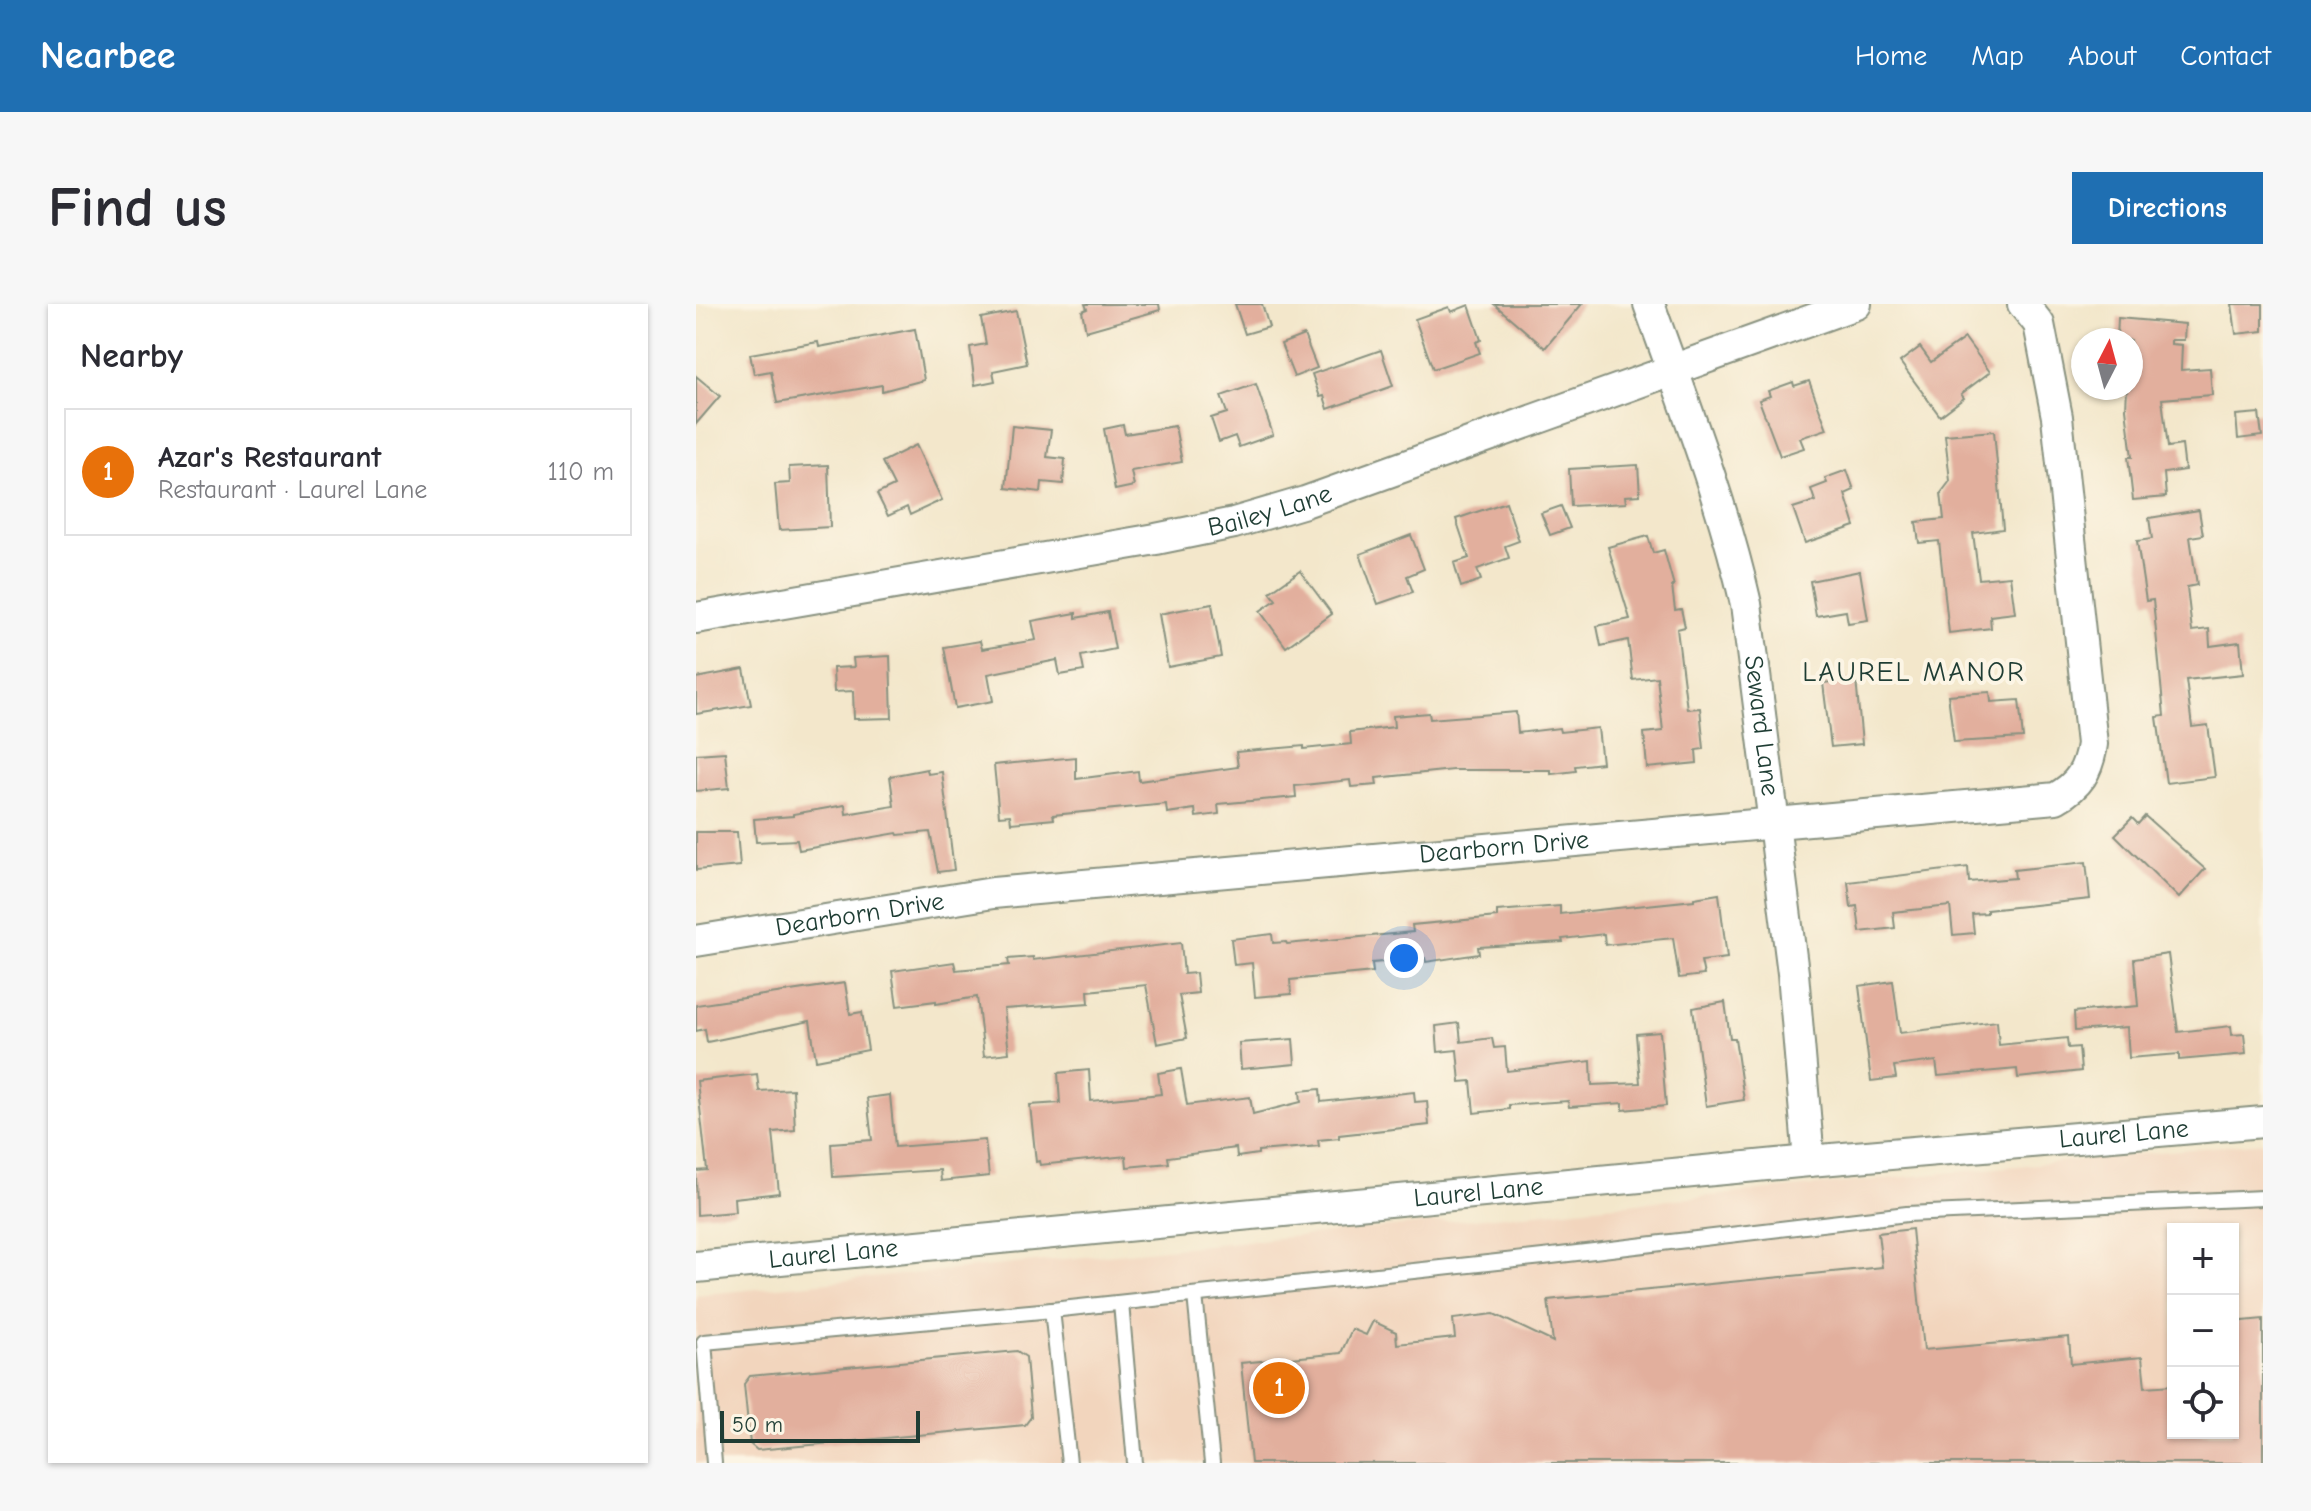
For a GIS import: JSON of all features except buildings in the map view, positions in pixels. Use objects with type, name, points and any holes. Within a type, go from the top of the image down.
[{"type":"street","name":"Seward Lane","points":[[1649,304],[1703,456],[1743,591],[1793,973],[1809,1161]]},
{"type":"street","name":"Bailey Lane","points":[[696,618],[940,578],[1234,523],[1305,502],[1856,304]]},
{"type":"street","name":"Dearborn Drive","points":[[696,941],[993,893],[2056,798],[2071,789],[2083,776],[2092,744],[2057,417],[2039,324],[2023,304]]},
{"type":"street","name":"Laurel Lane","points":[[696,1267],[1809,1161],[2263,1122]]},
{"type":"lane","points":[[714,1463],[704,1342],[1121,1303],[1907,1214],[2263,1198]]},
{"type":"lane","points":[[1195,1295],[1212,1463]]},
{"type":"lane","points":[[1121,1303],[1135,1463]]},
{"type":"lane","points":[[1052,1310],[1069,1463]]},
{"type":"shaded area","points":[[2263,1142],[2263,1463],[696,1463],[696,1295]]},
{"type":"place","name":"Azar's Restaurant","points":[[1279,1388]]},
{"type":"district","name":"LAUREL MANOR","points":[[1914,672]]}]
